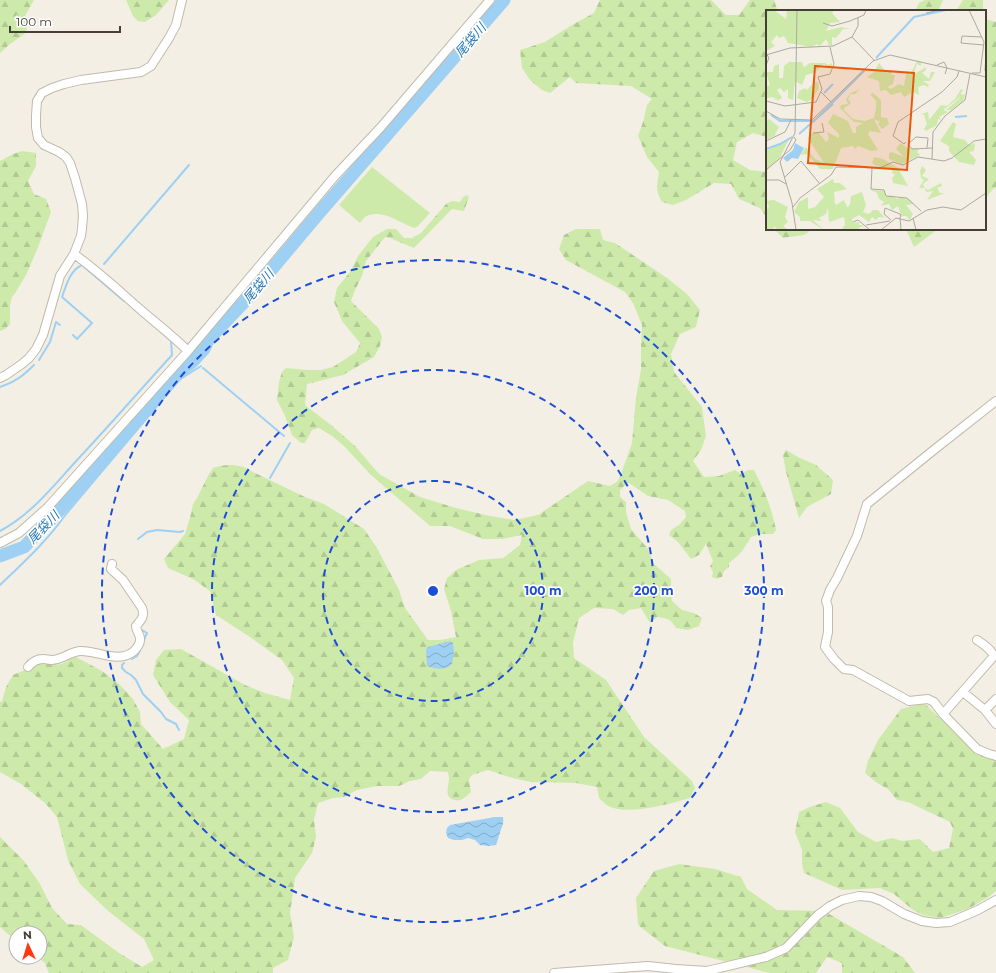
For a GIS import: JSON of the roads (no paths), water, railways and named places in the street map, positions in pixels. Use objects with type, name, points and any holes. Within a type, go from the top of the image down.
[{"type":"street","points":[[0,378],[22,364],[36,349],[42,335],[60,276],[74,254],[81,236],[83,222],[82,204],[70,163],[66,157],[44,145],[38,138],[36,127],[37,101],[42,93],[64,84],[81,80],[141,72],[151,66],[176,25],[182,0]]},
{"type":"street","points":[[0,543],[19,533],[48,508],[188,351],[335,176],[381,126],[490,0]]},
{"type":"street","points":[[74,254],[90,265],[188,351]]},
{"type":"street","points":[[996,402],[867,504],[857,536],[826,601],[828,607],[828,632],[825,647],[844,669],[852,670],[910,701],[928,699],[934,702],[976,749],[996,756]]},
{"type":"street","points":[[28,667],[32,662],[43,659],[58,659],[73,652],[91,652],[109,657],[118,657],[133,652],[138,647],[140,636],[136,630],[136,626],[144,613],[123,580],[111,569],[112,564]]},
{"type":"street","points":[[944,714],[994,656],[991,651],[976,640]]},
{"type":"street","points":[[963,692],[985,710],[996,724]]},
{"type":"street","points":[[985,710],[996,699]]},
{"type":"street","points":[[554,973],[648,966],[707,971],[766,957],[786,948],[818,915],[830,906],[842,900],[859,896],[871,897],[882,901],[904,914],[922,921],[936,923],[950,922],[978,910],[996,900]]},
{"type":"water","points":[[450,641],[453,643],[454,652],[452,664],[446,668],[440,669],[427,666],[426,649],[428,647]]},
{"type":"water","points":[[503,817],[503,825],[496,845],[480,845],[475,840],[468,838],[454,840],[448,838],[446,833],[447,828],[450,825]]},
{"type":"waterway","name":"尾袋川","points":[[0,556],[24,547],[56,514],[180,371],[192,362],[204,349],[208,340],[245,301],[319,213],[504,0]]},
{"type":"waterway","points":[[104,264],[189,165]]},
{"type":"waterway","points":[[73,335],[77,339],[92,323],[62,297],[71,274],[78,267],[82,265],[124,301]]},
{"type":"waterway","points":[[39,360],[50,342],[56,322],[60,325]]},
{"type":"waterway","points":[[158,329],[171,341]]},
{"type":"waterway","points":[[0,531],[12,524],[32,508],[114,420],[172,355],[171,341]]},
{"type":"waterway","name":"尾袋川","points":[[191,358],[196,362]]},
{"type":"waterway","points":[[0,387],[18,378],[34,365]]},
{"type":"waterway","points":[[0,585],[51,533],[179,380],[201,366]]},
{"type":"waterway","points":[[203,368],[284,436]]},
{"type":"waterway","points":[[270,478],[290,443]]},
{"type":"waterway","points":[[138,539],[147,532],[157,530],[183,531]]},
{"type":"waterway","points":[[140,627],[140,629],[147,633],[143,642]]},
{"type":"waterway","points":[[132,659],[137,656],[140,650]]},
{"type":"waterway","points":[[124,663],[122,668],[136,680],[143,694],[166,719],[176,724],[179,730]]}]
